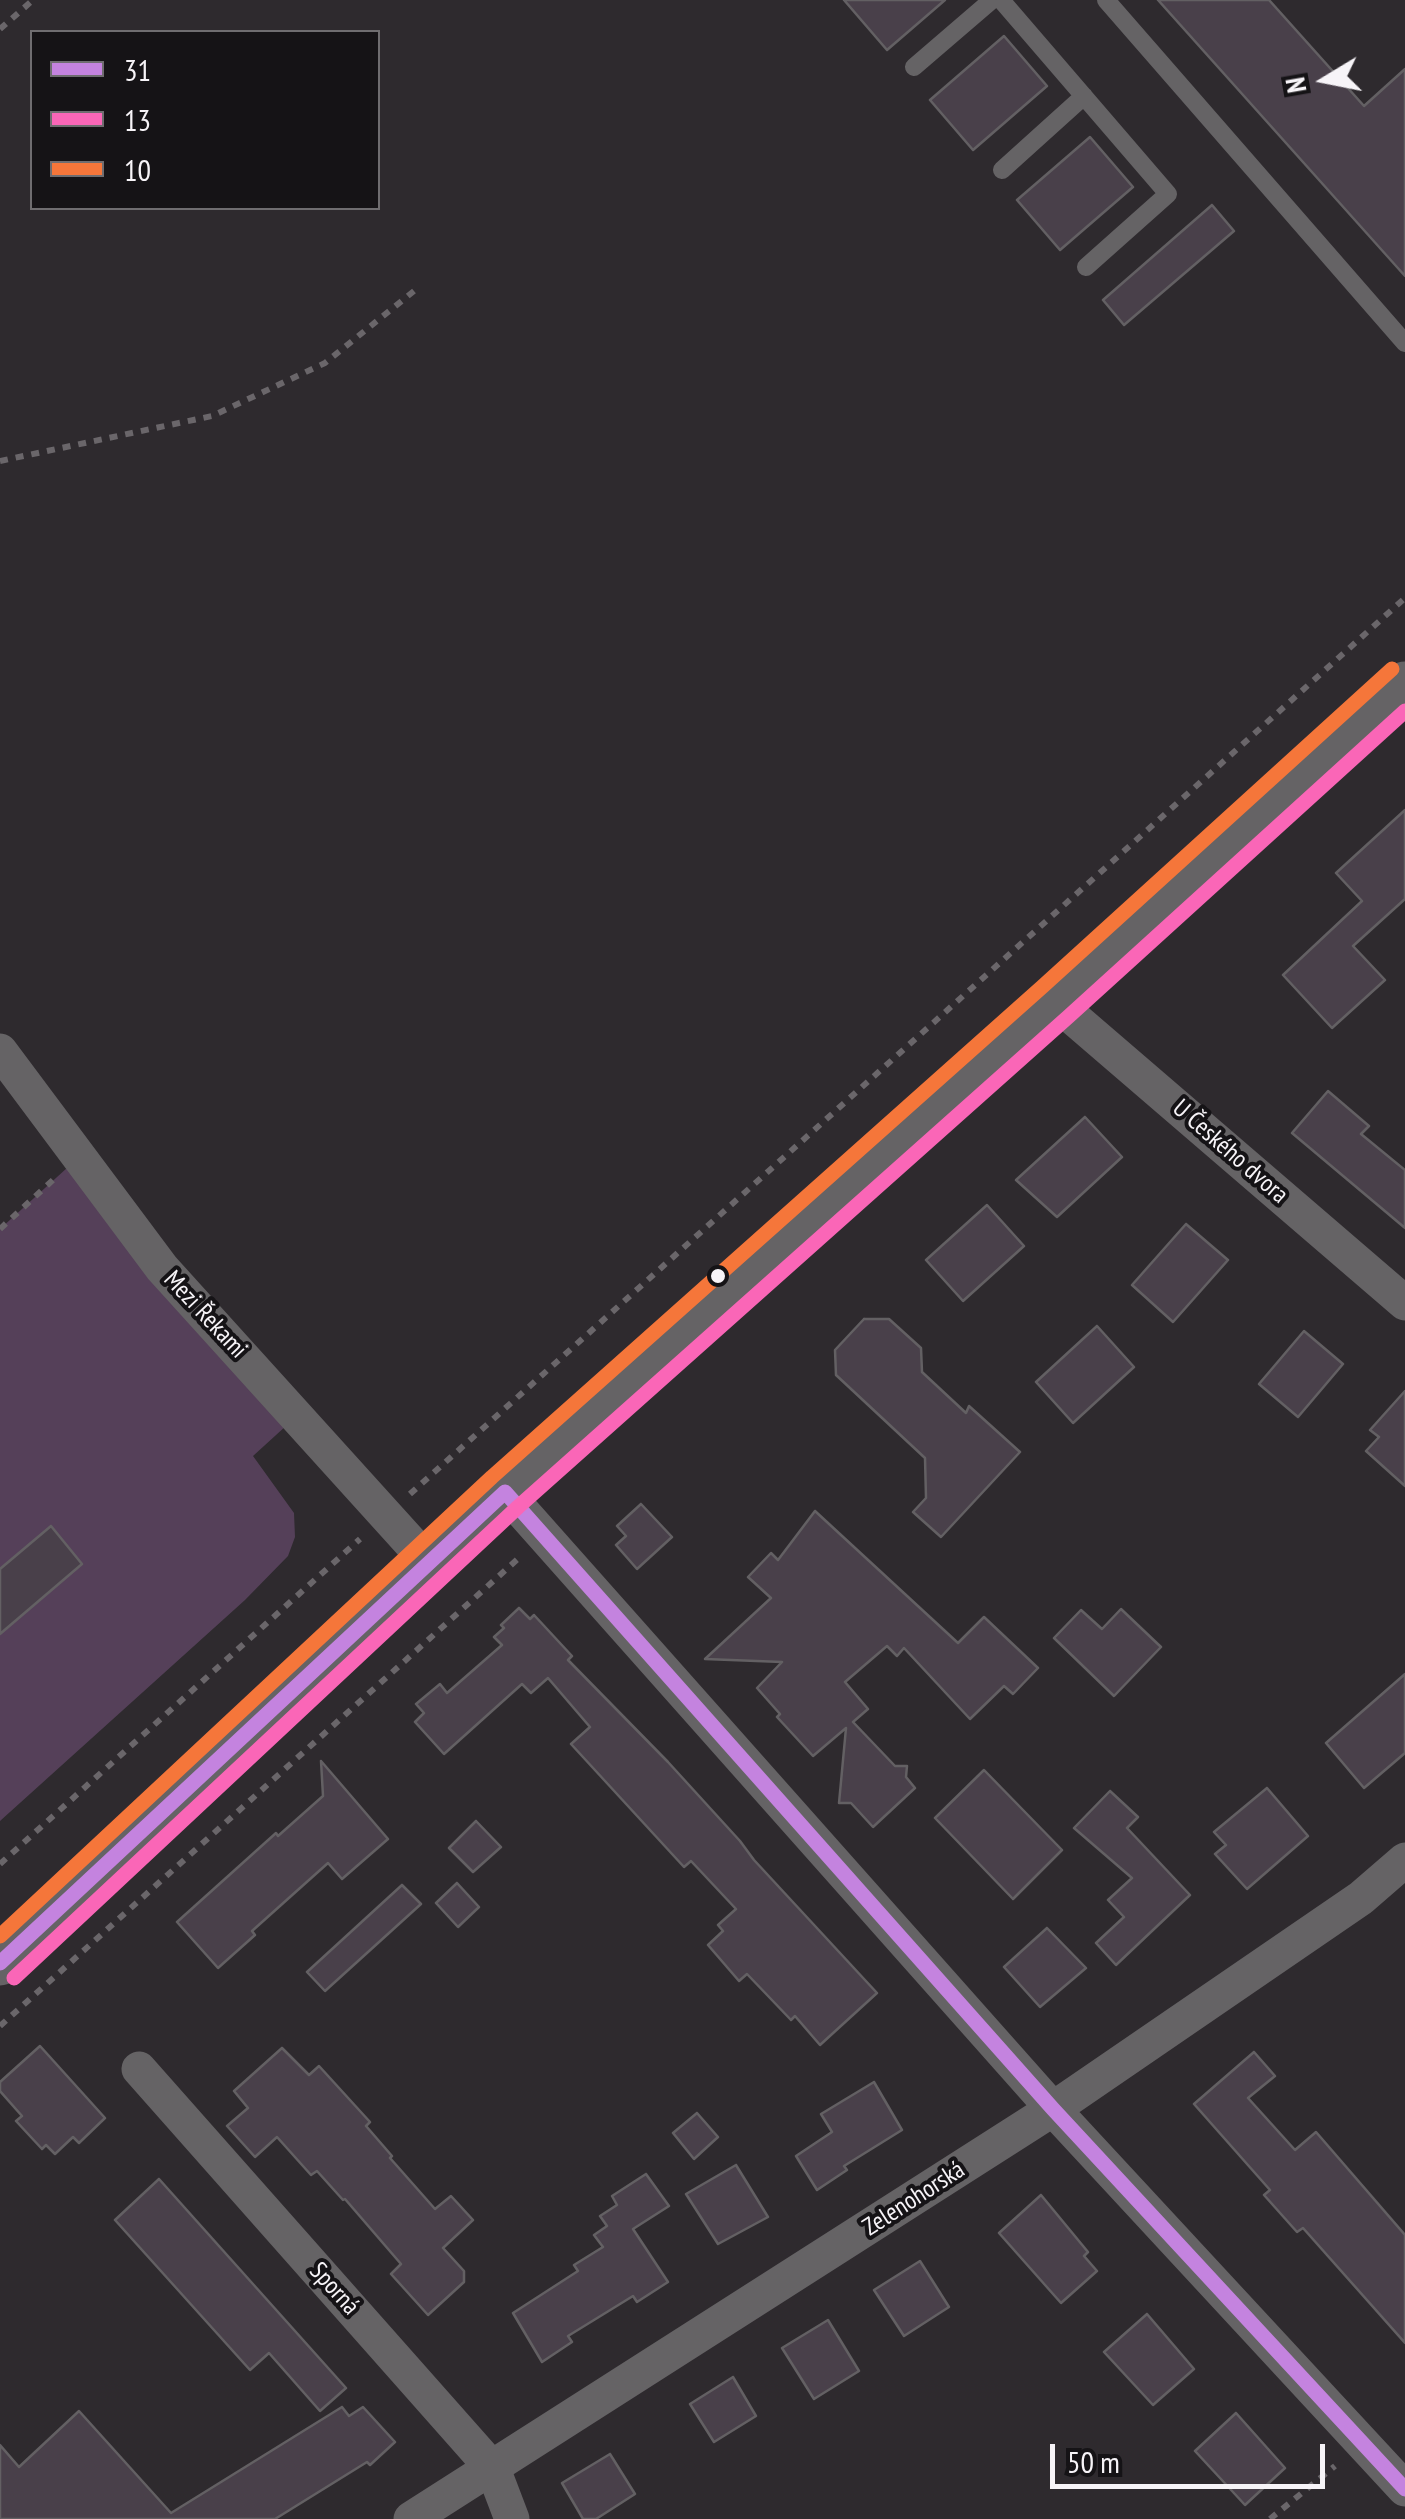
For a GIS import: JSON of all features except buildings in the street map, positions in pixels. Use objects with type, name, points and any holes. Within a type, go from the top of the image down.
[{"type":"street","points":[[0,1963],[504,1492],[1055,1002],[1405,684]]},
{"type":"street","name":"U Českého dvora","points":[[1055,1002],[1405,1302]]},
{"type":"street","name":"Mezi Řekami","points":[[0,1051],[162,1268],[429,1562]]},
{"type":"street","points":[[504,1492],[1053,2110],[1405,2489]]},
{"type":"street","name":"Zelenohorská","points":[[411,2519],[1053,2110],[1361,1898],[1405,1860]]},
{"type":"street","name":"Sporná","points":[[140,2069],[494,2469],[512,2519]]},
{"type":"lane","points":[[914,67],[992,0]]},
{"type":"lane","points":[[1001,0],[1168,194],[1086,267]]},
{"type":"lane","points":[[1106,0],[1405,343]]},
{"type":"lane","points":[[1002,170],[1084,96]]},
{"type":"path","points":[[0,29],[34,0]]},
{"type":"path","points":[[0,461],[212,416],[326,363],[414,291]]},
{"type":"path","points":[[0,1864],[1405,598]]},
{"type":"path","points":[[0,1229],[79,1157]]},
{"type":"path","points":[[0,2026],[544,1536]]},
{"type":"path","points":[[1270,2519],[1336,2466]]},
{"type":"shaded area","points":[[79,1157],[298,1415],[253,1456],[294,1513],[295,1537],[288,1556],[245,1600],[0,1821],[0,1229]]},
{"type":"transit line","name":"10","points":[[0,1936],[492,1477],[1392,669]]},
{"type":"transit line","name":"13","points":[[14,1978],[518,1507],[1405,711]]},
{"type":"transit line","name":"31","points":[[505,1492],[1053,2109],[1405,2489]]},
{"type":"transit line","name":"31","points":[[0,1963],[505,1492]]}]
